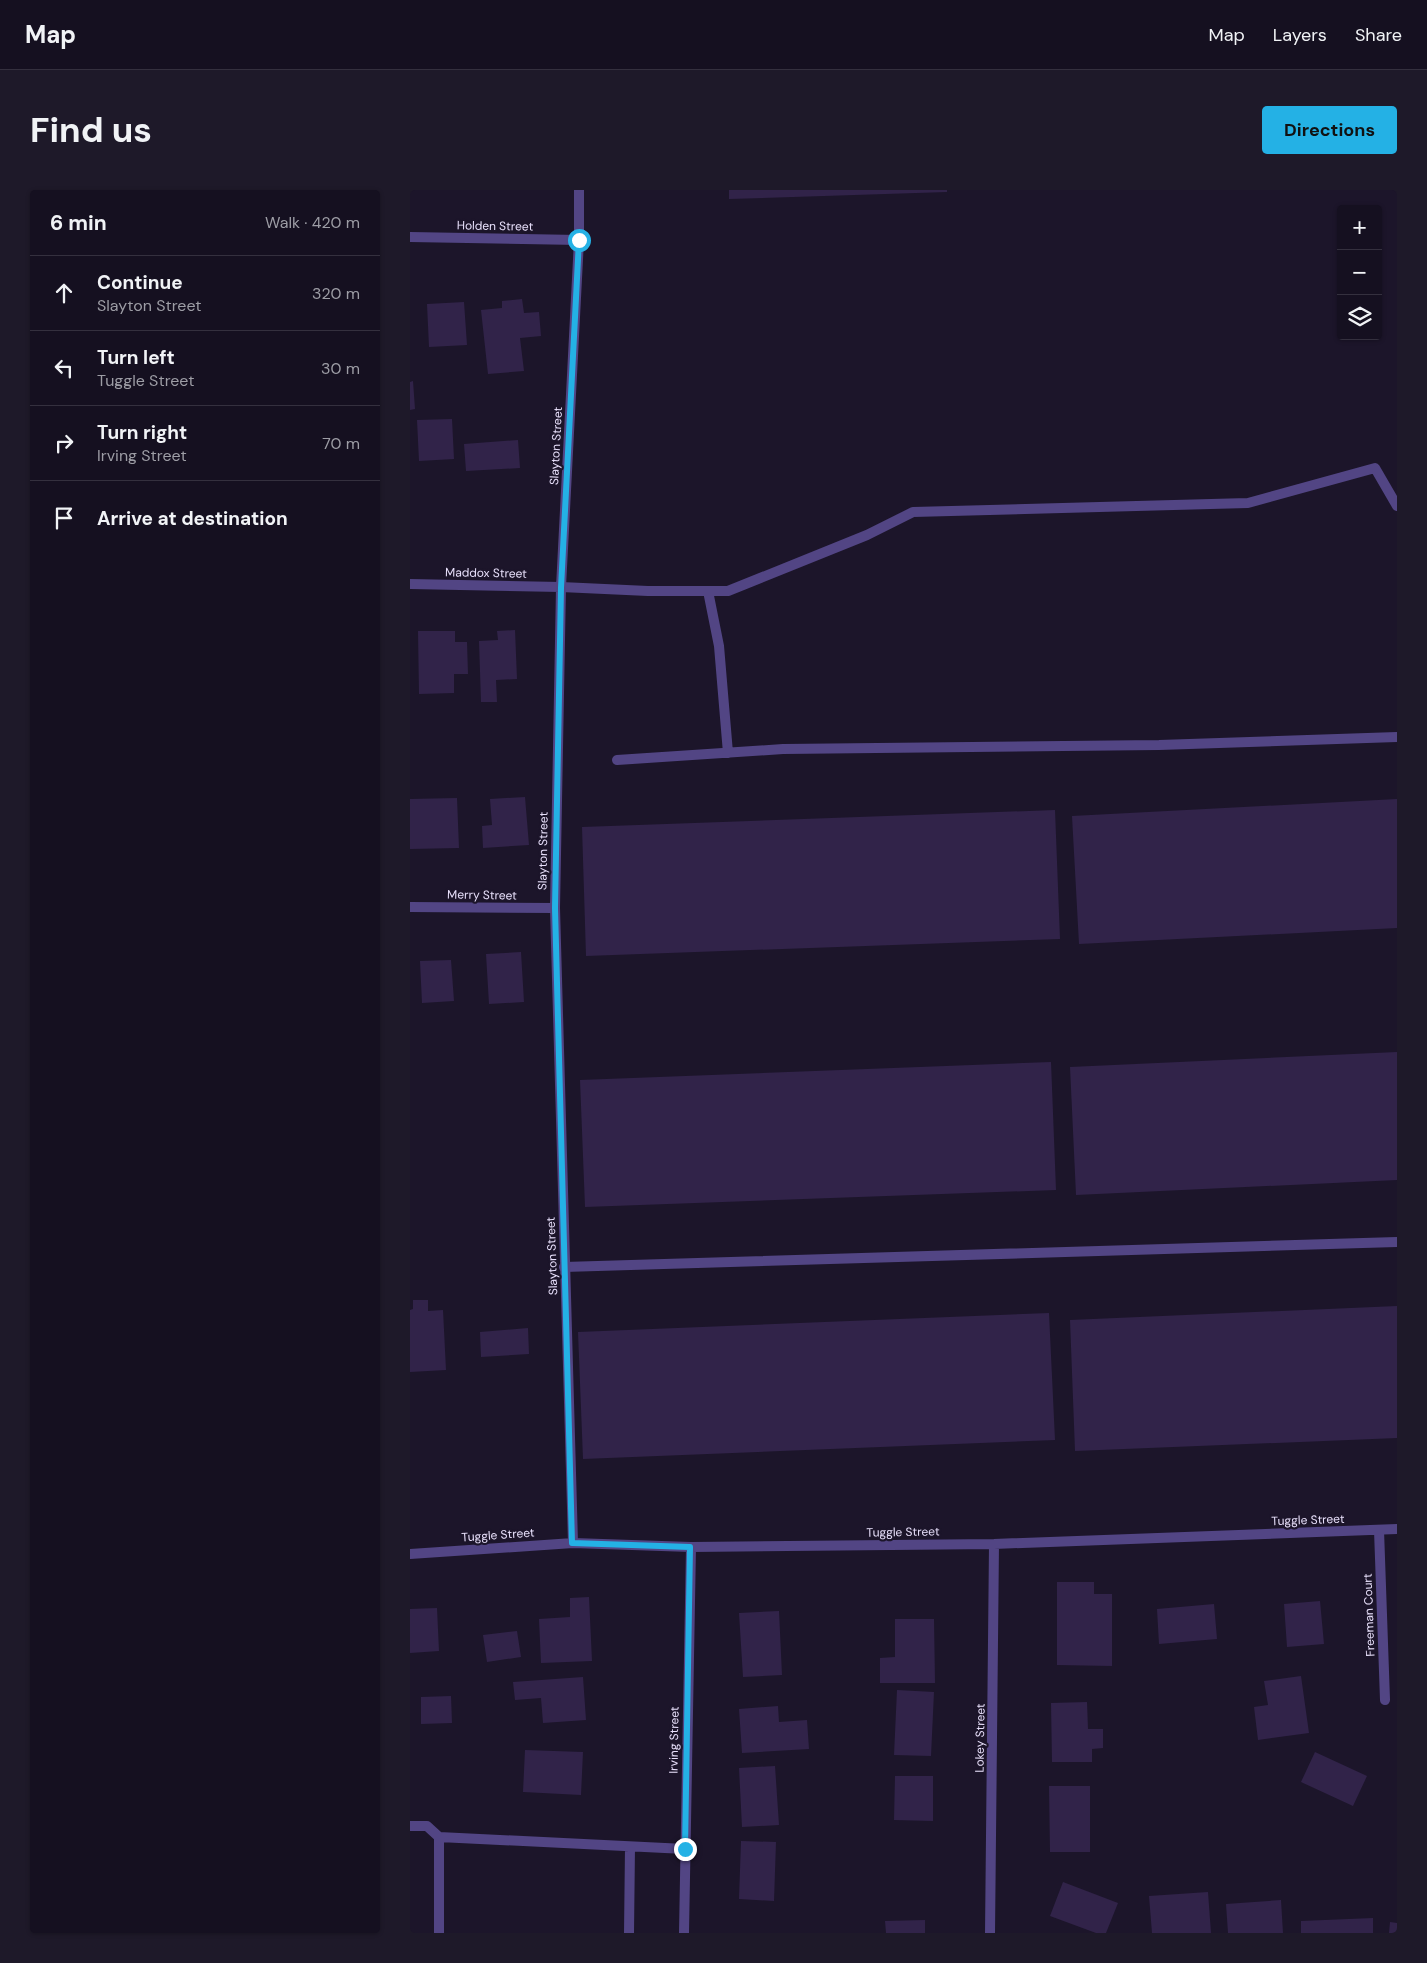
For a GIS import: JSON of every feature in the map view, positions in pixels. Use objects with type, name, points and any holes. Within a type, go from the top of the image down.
[{"type":"street","name":"Slayton Street","points":[[572,1543],[555,908],[561,588],[579,240],[579,190]]},
{"type":"street","name":"Holden Street","points":[[410,237],[579,240]]},
{"type":"street","name":"Maddox Street","points":[[410,584],[728,591],[867,535],[913,512],[1248,503],[1375,468],[1397,506]]},
{"type":"street","points":[[708,591],[719,646],[728,753]]},
{"type":"street","points":[[617,760],[783,749],[1159,745],[1397,737]]},
{"type":"street","name":"Merry Street","points":[[410,907],[555,908]]},
{"type":"street","points":[[564,1267],[1397,1242]]},
{"type":"street","name":"Tuggle Street","points":[[410,1554],[572,1543],[690,1547],[994,1544],[1397,1529]]},
{"type":"street","name":"Freeman Court","points":[[1379,1530],[1385,1700]]},
{"type":"street","name":"Lokey Street","points":[[990,1933],[994,1544]]},
{"type":"street","name":"Irving Street","points":[[684,1933],[690,1547]]},
{"type":"street","points":[[410,1826],[427,1826],[439,1837],[685,1849]]},
{"type":"street","points":[[439,1837],[439,1933]]},
{"type":"street","points":[[629,1933],[630,1847]]},
{"type":"building","points":[[729,190],[947,190],[947,192],[729,199]]},
{"type":"building","points":[[522,299],[524,313],[539,312],[541,336],[520,338],[524,371],[488,374],[481,310],[502,308],[502,301]]},
{"type":"building","points":[[464,302],[467,345],[429,347],[427,304]]},
{"type":"building","points":[[413,381],[415,409],[410,410],[410,382]]},
{"type":"building","points":[[452,419],[454,459],[419,461],[417,420]]},
{"type":"building","points":[[518,440],[520,468],[466,471],[464,444]]},
{"type":"building","points":[[515,630],[517,679],[496,680],[497,702],[481,702],[479,641],[498,640],[497,631]]},
{"type":"building","points":[[418,631],[455,631],[455,642],[467,642],[468,674],[454,674],[454,693],[419,694]]},
{"type":"building","points":[[525,797],[529,845],[483,848],[482,826],[492,825],[490,799]]},
{"type":"building","points":[[457,798],[459,848],[410,849],[410,799]]},
{"type":"building","points":[[1397,799],[1397,928],[1079,944],[1072,816]]},
{"type":"building","points":[[1055,810],[1060,939],[586,956],[582,827]]},
{"type":"building","points":[[521,952],[524,1002],[489,1004],[486,954]]},
{"type":"building","points":[[451,960],[454,1001],[422,1003],[420,961]]},
{"type":"building","points":[[1397,1052],[1397,1180],[1076,1195],[1070,1067]]},
{"type":"building","points":[[1051,1062],[1056,1190],[585,1207],[580,1080]]},
{"type":"building","points":[[413,1300],[428,1300],[428,1311],[443,1310],[446,1370],[410,1372],[410,1310],[413,1309]]},
{"type":"building","points":[[1397,1306],[1397,1438],[1075,1451],[1070,1320]]},
{"type":"building","points":[[1049,1313],[1055,1440],[583,1459],[578,1332]]},
{"type":"building","points":[[528,1328],[529,1354],[481,1357],[480,1332]]},
{"type":"building","points":[[1057,1582],[1094,1582],[1094,1594],[1112,1594],[1112,1666],[1057,1665]]},
{"type":"building","points":[[589,1597],[592,1661],[541,1663],[539,1619],[570,1617],[570,1598]]},
{"type":"building","points":[[1320,1601],[1324,1644],[1287,1647],[1284,1604]]},
{"type":"building","points":[[1214,1604],[1217,1639],[1159,1644],[1157,1609]]},
{"type":"building","points":[[437,1608],[439,1651],[410,1653],[410,1609]]},
{"type":"building","points":[[779,1611],[782,1675],[743,1677],[739,1613]]},
{"type":"building","points":[[895,1619],[934,1619],[935,1683],[880,1683],[880,1658],[895,1657]]},
{"type":"building","points":[[517,1631],[521,1657],[487,1662],[483,1635]]},
{"type":"building","points":[[1301,1676],[1309,1733],[1258,1740],[1254,1707],[1268,1705],[1264,1681]]},
{"type":"building","points":[[583,1677],[586,1720],[543,1723],[541,1698],[515,1700],[513,1682]]},
{"type":"building","points":[[897,1690],[934,1692],[931,1756],[894,1755]]},
{"type":"building","points":[[451,1696],[452,1723],[421,1724],[421,1697]]},
{"type":"building","points":[[1087,1702],[1088,1729],[1103,1729],[1103,1748],[1092,1749],[1092,1762],[1052,1762],[1051,1703]]},
{"type":"building","points":[[778,1706],[779,1722],[807,1720],[809,1749],[742,1753],[739,1709]]},
{"type":"building","points":[[525,1750],[583,1752],[581,1795],[523,1792]]},
{"type":"building","points":[[1315,1752],[1367,1776],[1353,1806],[1301,1782]]},
{"type":"building","points":[[775,1766],[779,1825],[742,1827],[739,1768]]},
{"type":"building","points":[[895,1776],[933,1776],[933,1821],[894,1820]]},
{"type":"building","points":[[1049,1786],[1090,1786],[1090,1852],[1050,1852]]},
{"type":"building","points":[[741,1841],[776,1842],[774,1901],[739,1899]]},
{"type":"building","points":[[1063,1882],[1118,1903],[1106,1933],[1096,1933],[1050,1916]]},
{"type":"building","points":[[1208,1892],[1211,1933],[1152,1933],[1149,1896]]},
{"type":"building","points":[[1281,1900],[1283,1933],[1228,1933],[1226,1904]]},
{"type":"building","points":[[1373,1918],[1373,1933],[1301,1933],[1301,1921]]},
{"type":"building","points":[[925,1920],[925,1933],[886,1933],[885,1921]]},
{"type":"building","points":[[1390,1922],[1397,1923],[1397,1933],[1389,1933]]},
{"type":"route","points":[[579,240],[561,588],[555,908],[572,1543],[690,1547],[685,1849]]}]
